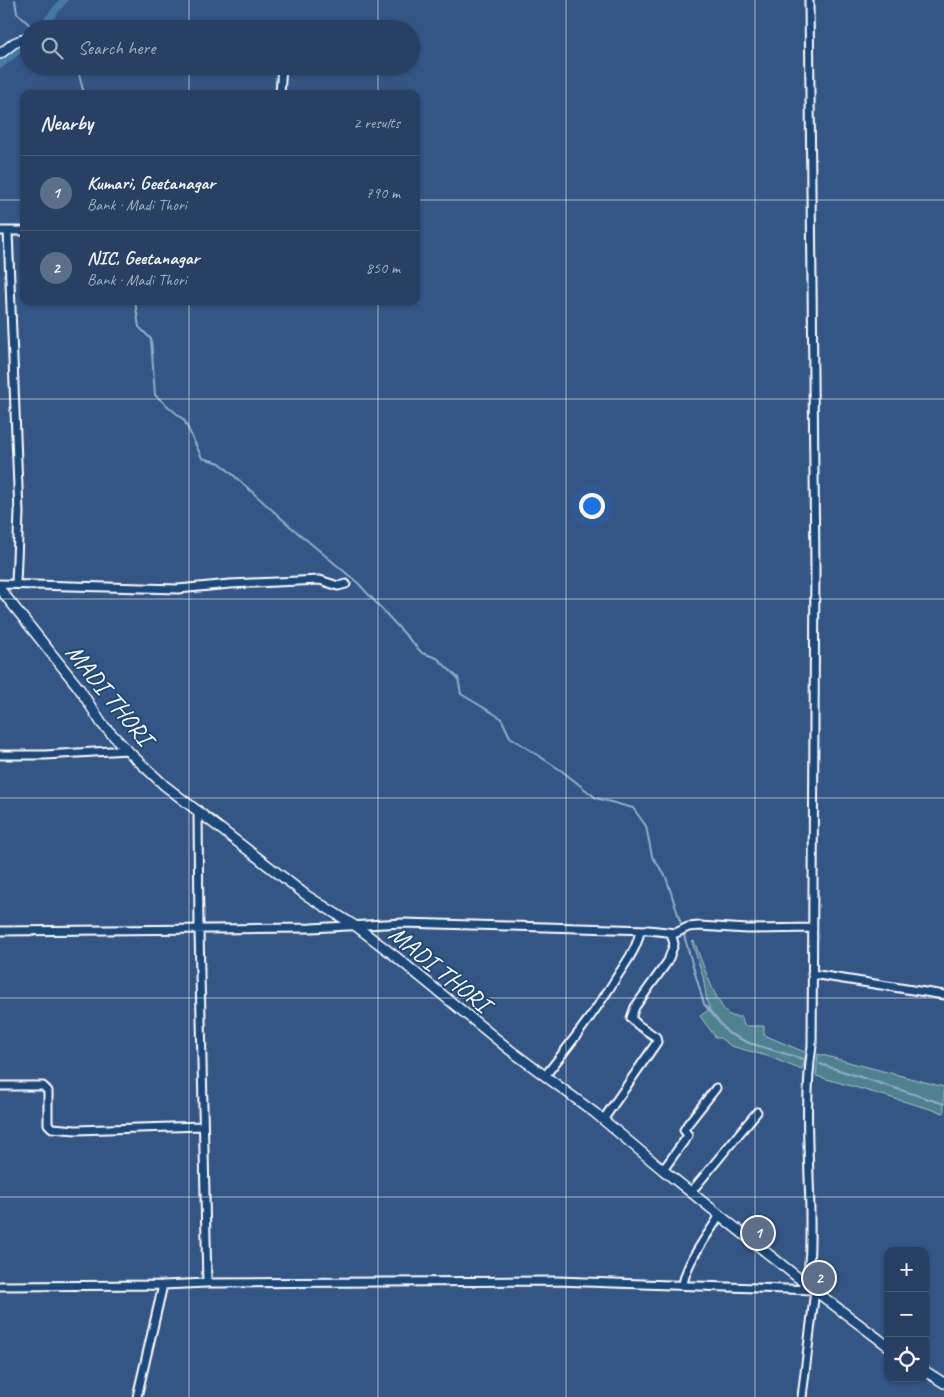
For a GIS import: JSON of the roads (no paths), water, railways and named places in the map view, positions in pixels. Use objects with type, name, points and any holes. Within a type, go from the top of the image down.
[{"type":"main road","points":[[0,54],[20,40]]},
{"type":"main road","name":"MADI THORI","points":[[0,589],[78,688],[102,724],[164,785],[306,895],[357,927],[510,1050],[603,1120],[806,1284],[884,1343]]},
{"type":"main road","points":[[929,1374],[944,1383]]},
{"type":"street","points":[[806,1284],[809,1268],[810,1238],[808,1076],[812,1046],[815,566],[809,0]]},
{"type":"street","points":[[280,90],[281,75]]},
{"type":"street","points":[[0,231],[20,231]]},
{"type":"street","points":[[8,231],[20,513],[16,584]]},
{"type":"street","points":[[0,584],[178,589],[230,584],[320,580],[338,586],[346,584]]},
{"type":"street","points":[[0,755],[46,755],[127,750]]},
{"type":"street","points":[[198,810],[207,1283]]},
{"type":"street","points":[[0,931],[357,927],[403,923],[640,930],[674,933],[688,927],[699,926],[748,929],[813,928]]},
{"type":"street","points":[[545,1076],[601,1003],[639,940],[640,930]]},
{"type":"street","points":[[603,1120],[657,1042],[656,1037],[638,1025],[631,1016],[635,1007],[668,961],[674,944],[674,933]]},
{"type":"street","points":[[812,974],[944,995]]},
{"type":"street","points":[[0,1086],[43,1086],[48,1091],[48,1124],[52,1128],[76,1130],[203,1126]]},
{"type":"street","points":[[663,1170],[688,1137],[684,1129],[716,1088]]},
{"type":"street","points":[[691,1192],[757,1112]]},
{"type":"street","points":[[683,1285],[695,1256],[720,1215]]},
{"type":"street","points":[[0,1286],[207,1283],[557,1282],[815,1290],[802,1397]]},
{"type":"street","points":[[137,1397],[163,1285]]},
{"type":"waterway","points":[[15,0],[17,13],[24,20]]},
{"type":"waterway","points":[[47,20],[64,0]]},
{"type":"waterway","points":[[0,65],[20,49]]},
{"type":"waterway","points":[[79,75],[83,90]]},
{"type":"waterway","points":[[136,305],[139,327],[151,339],[155,395],[184,420],[202,458],[220,463],[291,527],[358,583],[422,653],[437,658],[458,678],[461,694],[501,718],[510,737],[562,771],[596,798],[633,808],[646,826],[652,856],[666,877],[682,927]]},
{"type":"waterway","points":[[683,932],[704,1004],[728,1033],[749,1043],[803,1059]]},
{"type":"waterway","points":[[820,1064],[944,1104]]},
{"type":"place","name":"Kumari, Geetanagar","points":[[758,1233]]},
{"type":"place","name":"NIC, Geetanagar","points":[[819,1278]]}]
